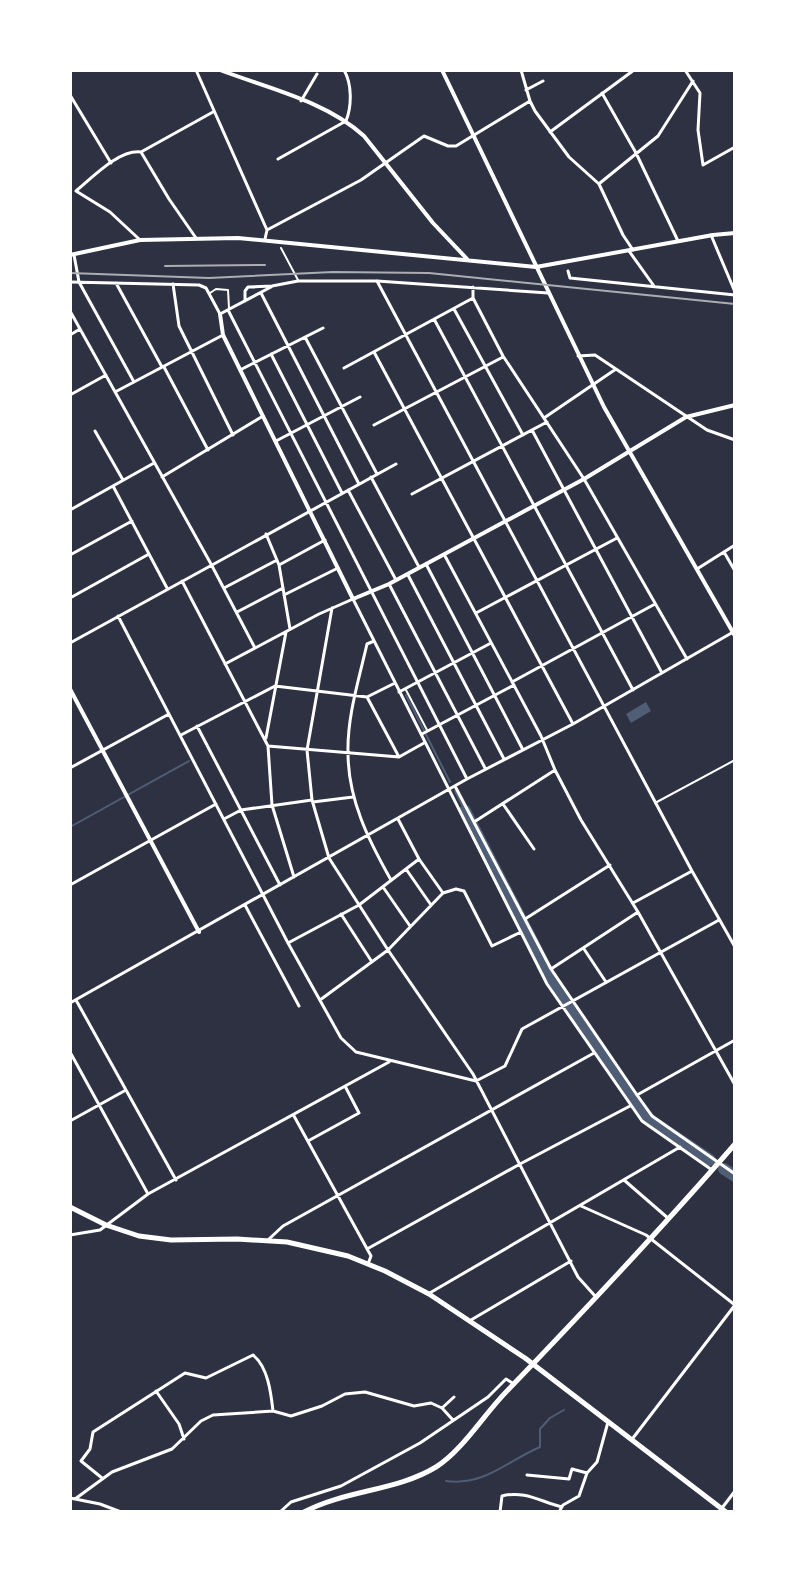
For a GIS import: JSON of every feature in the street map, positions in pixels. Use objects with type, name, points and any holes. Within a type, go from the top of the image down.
[{"type":"main road","points":[[304,1512],[435,1467],[462,1443],[483,1416],[598,1298],[735,1144]]},
{"type":"main road","points":[[70,1207],[106,1225],[139,1236],[171,1240],[269,1239],[331,1251],[368,1264],[471,1320],[534,1364],[724,1510]]},
{"type":"street","points":[[196,70],[267,230],[265,239]]},
{"type":"street","points":[[220,70],[346,121],[364,136],[433,223],[470,261]]},
{"type":"street","points":[[344,70],[350,100],[346,121]]},
{"type":"street","points":[[70,1003],[467,779],[573,724],[734,633],[593,385],[442,70]]},
{"type":"street","points":[[521,70],[530,101],[549,133],[569,157],[599,184],[631,250],[654,286]]},
{"type":"street","points":[[549,133],[634,70]]},
{"type":"street","points":[[687,70],[700,93],[698,130],[703,165],[735,147]]},
{"type":"street","points":[[301,101],[317,74]]},
{"type":"street","points":[[526,90],[543,81]]},
{"type":"street","points":[[599,184],[658,136],[693,81]]},
{"type":"street","points":[[602,93],[636,153],[678,241]]},
{"type":"street","points":[[70,95],[111,163]]},
{"type":"street","points":[[267,230],[361,180],[424,136],[456,146],[530,101]]},
{"type":"street","points":[[141,152],[213,112]]},
{"type":"street","points":[[278,159],[346,121]]},
{"type":"street","points":[[140,240],[110,212],[76,191],[111,163],[135,150],[141,152],[196,238]]},
{"type":"street","points":[[134,382],[75,282],[72,255],[140,240],[265,239],[536,267],[735,233]]},
{"type":"street","points":[[568,271],[570,278],[735,294],[711,235]]},
{"type":"street","points":[[281,248],[298,281]]},
{"type":"street","points":[[245,301],[247,288],[298,281],[377,281],[549,293]]},
{"type":"street","points":[[377,281],[603,707],[735,947]]},
{"type":"street","points":[[75,282],[202,286],[209,293],[220,314],[223,335],[240,370],[547,984],[642,1121],[712,1170]]},
{"type":"street","points":[[116,282],[208,450]]},
{"type":"street","points":[[173,284],[179,326],[233,435]]},
{"type":"street","points":[[220,314],[272,286]]},
{"type":"street","points":[[473,287],[473,298],[503,357],[584,479],[687,659]]},
{"type":"street","points":[[209,293],[216,289],[228,289],[229,310],[467,779]]},
{"type":"street","points":[[261,293],[359,484]]},
{"type":"street","points":[[344,368],[473,298]]},
{"type":"street","points":[[454,309],[523,435]]},
{"type":"street","points":[[70,311],[255,648]]},
{"type":"street","points":[[434,319],[633,690]]},
{"type":"street","points":[[240,370],[323,328]]},
{"type":"street","points":[[70,335],[80,329]]},
{"type":"street","points":[[115,392],[223,335]]},
{"type":"street","points":[[305,337],[377,474]]},
{"type":"street","points":[[374,352],[573,724]]},
{"type":"street","points":[[271,354],[342,493]]},
{"type":"street","points":[[578,356],[595,355],[707,430],[735,440]]},
{"type":"street","points":[[374,425],[503,357]]},
{"type":"street","points":[[412,494],[532,430],[616,369]]},
{"type":"street","points":[[70,395],[106,375]]},
{"type":"street","points":[[276,441],[360,397]]},
{"type":"street","points":[[225,664],[332,608],[389,584],[584,479],[686,417],[735,405]]},
{"type":"street","points":[[162,477],[263,416]]},
{"type":"street","points":[[532,430],[662,673]]},
{"type":"street","points":[[95,431],[123,480]]},
{"type":"street","points":[[70,510],[154,463]]},
{"type":"street","points":[[70,643],[396,464]]},
{"type":"street","points":[[371,477],[419,567]]},
{"type":"street","points":[[113,486],[167,588]]},
{"type":"street","points":[[348,490],[396,580]]},
{"type":"street","points":[[70,555],[132,521]]},
{"type":"street","points":[[265,741],[288,631],[278,563],[266,534]]},
{"type":"street","points":[[475,613],[617,538]]},
{"type":"street","points":[[224,588],[325,540]]},
{"type":"street","points":[[697,569],[735,545]]},
{"type":"street","points":[[724,552],[735,571]]},
{"type":"street","points":[[70,598],[149,554]]},
{"type":"street","points":[[444,554],[581,820],[633,903],[735,1085]]},
{"type":"street","points":[[426,564],[523,750]]},
{"type":"street","points":[[284,595],[338,567]]},
{"type":"street","points":[[407,574],[504,759]]},
{"type":"street","points":[[181,581],[268,746],[272,805],[294,877]]},
{"type":"street","points":[[389,584],[486,769]]},
{"type":"street","points":[[237,612],[283,588]]},
{"type":"street","points":[[422,734],[655,604]]},
{"type":"street","points":[[332,608],[307,750],[313,801],[329,858],[476,1081],[583,1284],[598,1298]]},
{"type":"street","points":[[118,616],[288,943],[349,1047],[356,1052],[476,1081],[505,1066],[522,1029],[719,920]]},
{"type":"street","points":[[374,641],[367,644],[355,697],[348,753],[353,797],[367,836],[391,880]]},
{"type":"street","points":[[399,692],[491,643]]},
{"type":"street","points":[[181,735],[275,686],[367,697],[395,683]]},
{"type":"street","points":[[405,688],[428,731]]},
{"type":"street","points":[[70,689],[199,932]]},
{"type":"street","points":[[367,697],[399,757]]},
{"type":"street","points":[[70,768],[169,714]]},
{"type":"street","points":[[197,726],[280,885]]},
{"type":"street","points":[[268,746],[399,757],[425,743]]},
{"type":"street","points":[[655,803],[735,760]]},
{"type":"street","points":[[474,822],[555,770]]},
{"type":"street","points":[[455,787],[551,969],[652,1116],[735,1174]]},
{"type":"street","points":[[224,819],[241,810],[353,797]]},
{"type":"street","points":[[70,885],[216,804]]},
{"type":"street","points":[[503,804],[534,849]]},
{"type":"street","points":[[398,819],[419,859],[443,893]]},
{"type":"street","points":[[288,943],[359,905],[419,859]]},
{"type":"street","points":[[519,925],[610,865]]},
{"type":"street","points":[[406,869],[431,905]]},
{"type":"street","points":[[633,903],[692,871]]},
{"type":"street","points":[[383,887],[410,926]]},
{"type":"street","points":[[320,1000],[388,950],[443,893],[456,889],[464,891],[492,946],[521,932]]},
{"type":"street","points":[[245,905],[299,1006]]},
{"type":"street","points":[[551,969],[638,912]]},
{"type":"street","points":[[341,914],[372,962]]},
{"type":"street","points":[[583,948],[606,982]]},
{"type":"street","points":[[76,1000],[176,1180]]},
{"type":"street","points":[[637,1095],[735,1040]]},
{"type":"street","points":[[70,1052],[148,1194]]},
{"type":"street","points":[[269,1239],[283,1226],[594,1053]]},
{"type":"street","points":[[70,1235],[100,1230],[148,1194],[389,1062]]},
{"type":"street","points":[[308,1141],[359,1113],[346,1088]]},
{"type":"street","points":[[70,1121],[126,1090]]},
{"type":"street","points":[[367,1249],[630,1106]]},
{"type":"street","points":[[294,1116],[371,1256],[368,1264]]},
{"type":"street","points":[[428,1294],[680,1147]]},
{"type":"street","points":[[624,1180],[669,1219]]},
{"type":"street","points":[[581,1206],[651,1239],[735,1305],[632,1440]]},
{"type":"street","points":[[471,1320],[571,1261]]},
{"type":"street","points":[[102,1478],[81,1461],[90,1449],[93,1432],[185,1373],[206,1378],[253,1355],[270,1388],[273,1411]]},
{"type":"street","points":[[280,1512],[291,1502],[341,1486],[420,1443],[488,1397],[506,1379],[514,1384]]},
{"type":"street","points":[[156,1390],[179,1424],[184,1439]]},
{"type":"street","points":[[73,1498],[122,1468],[162,1454],[184,1439],[201,1421],[213,1415],[273,1411],[291,1416],[322,1406],[345,1394],[365,1392],[414,1406],[423,1402],[442,1408],[452,1419]]},
{"type":"street","points":[[442,1408],[454,1397]]},
{"type":"street","points":[[500,1512],[502,1496],[512,1493],[541,1498],[561,1510],[579,1496],[587,1473],[597,1462],[608,1422]]},
{"type":"street","points":[[527,1475],[569,1479],[572,1469],[587,1473]]},
{"type":"street","points":[[724,1510],[735,1491]]},
{"type":"street","points":[[73,1498],[121,1512]]},
{"type":"water","points":[[646,702],[651,711],[631,723],[626,714]]},
{"type":"waterway","points":[[406,695],[450,782]]},
{"type":"waterway","points":[[70,827],[189,761]]},
{"type":"waterway","points":[[455,791],[465,811]]},
{"type":"waterway","points":[[465,811],[548,972],[620,1081],[650,1120],[710,1160]]},
{"type":"waterway","points":[[724,1169],[735,1176]]},
{"type":"waterway","points":[[446,1481],[460,1482],[484,1476],[540,1447],[540,1429],[550,1418],[564,1410]]},
{"type":"railway","points":[[165,266],[265,265]]},
{"type":"railway","points":[[70,273],[209,278],[333,272],[429,273],[735,304]]}]
